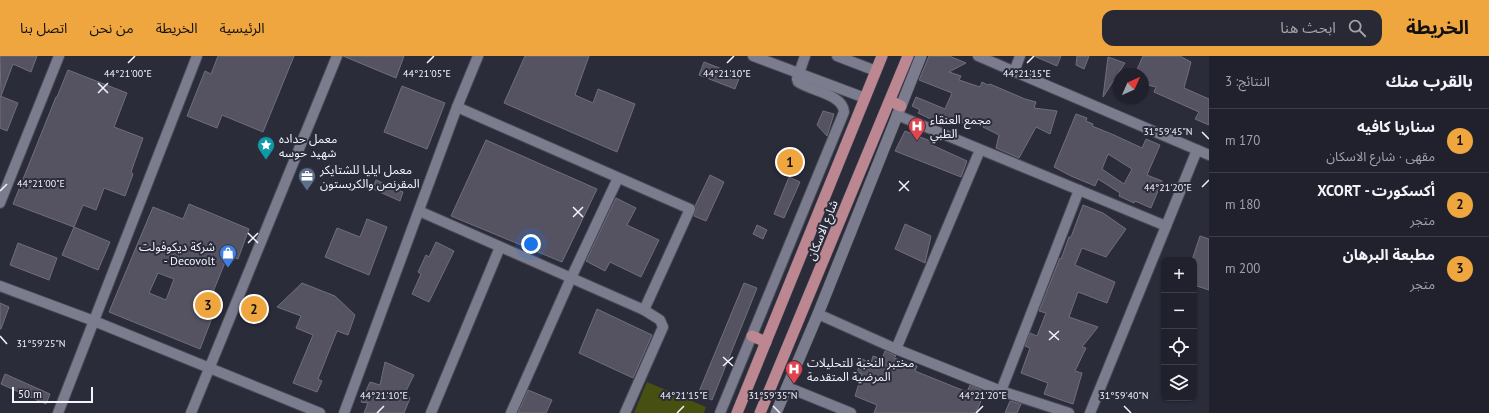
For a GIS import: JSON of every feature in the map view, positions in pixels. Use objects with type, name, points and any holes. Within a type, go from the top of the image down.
[{"type":"main road","name":"شارع الاسكان","points":[[737,413],[882,56]]},
{"type":"main road","name":"شارع الاسكان","points":[[760,413],[908,56]]},
{"type":"main road","points":[[890,101],[899,110]]},
{"type":"main road","points":[[752,336],[766,342]]},
{"type":"street","points":[[0,204],[59,56]]},
{"type":"street","points":[[58,413],[197,56]]},
{"type":"street","points":[[191,413],[337,56]]},
{"type":"street","points":[[344,413],[457,107],[478,56]]},
{"type":"street","points":[[753,56],[865,98]]},
{"type":"street","points":[[720,413],[844,112],[842,104],[837,99],[799,83],[797,79],[805,56]]},
{"type":"street","points":[[837,56],[876,71]]},
{"type":"street","points":[[776,413],[818,314],[921,56]]},
{"type":"street","points":[[978,56],[1209,155]]},
{"type":"street","points":[[1014,72],[1020,56]]},
{"type":"street","points":[[457,107],[690,209],[644,310]]},
{"type":"street","points":[[899,110],[980,150],[1166,226]]},
{"type":"street","points":[[896,349],[980,150]]},
{"type":"street","points":[[1090,413],[1197,150]]},
{"type":"street","points":[[511,413],[571,278],[618,178]]},
{"type":"street","points":[[1001,391],[1079,190]]},
{"type":"street","points":[[418,211],[644,310],[660,320],[663,326],[625,413]]},
{"type":"street","points":[[431,413],[500,247]]},
{"type":"street","points":[[0,286],[94,321],[320,413]]},
{"type":"street","points":[[818,314],[896,349],[1001,391],[1069,413]]},
{"type":"street","points":[[787,387],[851,413]]},
{"type":"green space","points":[[647,382],[706,407],[704,413],[634,413]]},
{"type":"building","points":[[0,56],[37,56],[31,72],[13,64],[1,96]]},
{"type":"building","points":[[218,56],[294,56],[263,132],[222,115],[217,128],[187,116],[205,71],[211,74]]},
{"type":"building","points":[[343,56],[404,56],[396,78]]},
{"type":"building","points":[[525,56],[589,56],[575,95],[593,103],[598,89],[635,104],[617,152],[504,103]]},
{"type":"building","points":[[929,56],[949,56],[966,63],[949,72],[961,76],[959,80],[980,87],[982,82],[988,85],[990,84],[1025,99],[1036,102],[1034,108],[1057,111],[1050,134],[1036,127],[1019,158],[996,148],[999,135],[983,127],[984,124],[968,117],[966,122],[962,123],[948,120],[937,122],[918,113],[920,110],[912,106],[916,97],[945,109],[952,93],[919,80]]},
{"type":"building","points":[[1034,56],[1061,56],[1057,66]]},
{"type":"building","points":[[1077,56],[1089,56],[1084,69],[1076,65]]},
{"type":"building","points":[[1143,56],[1180,56],[1191,62],[1184,88],[1209,99],[1209,125],[1195,119],[1199,112],[1154,92],[1156,87],[1149,85],[1149,68],[1138,68]]},
{"type":"building","points":[[1108,57],[1125,63],[1122,68],[1113,68],[1113,82],[1103,97]]},
{"type":"building","points":[[704,62],[740,76],[735,89],[699,75]]},
{"type":"building","points":[[68,70],[127,93],[114,127],[143,138],[131,172],[133,174],[125,196],[104,188],[96,210],[83,205],[74,227],[13,204]]},
{"type":"building","points":[[402,86],[445,103],[427,149],[384,132]]},
{"type":"building","points":[[0,96],[18,103],[7,131],[0,128]]},
{"type":"building","points":[[823,111],[834,114],[827,136],[817,125]]},
{"type":"building","points":[[1076,114],[1087,118],[1086,121],[1093,124],[1092,126],[1142,148],[1146,139],[1160,145],[1147,175],[1162,181],[1151,208],[1135,201],[1134,203],[1119,196],[1120,193],[1098,179],[1095,186],[1054,167]],"holes":[[[1108,154],[1132,169],[1124,184],[1102,169]]]},
{"type":"building","points":[[905,131],[933,142],[932,145],[967,161],[961,177],[895,151]]},
{"type":"building","points":[[486,140],[597,189],[562,262],[451,216]]},
{"type":"building","points":[[710,175],[724,182],[706,221],[694,216],[696,209],[695,206]]},
{"type":"building","points":[[789,177],[800,182],[784,218],[774,214]]},
{"type":"building","points":[[376,180],[403,192],[400,201],[373,189]]},
{"type":"building","points":[[616,198],[636,208],[627,225],[659,240],[641,277],[610,262],[605,271],[586,261]]},
{"type":"building","points":[[189,204],[249,229],[238,259],[228,255],[211,297],[219,300],[200,349],[109,312],[153,207],[183,219]],"holes":[[[158,273],[174,279],[166,300],[149,293]]]},
{"type":"building","points":[[1083,205],[1103,213],[1126,229],[1106,257],[1082,248],[1075,265],[1115,282],[1107,303],[1078,292],[1069,317],[1098,327],[1082,347],[1086,348],[1075,371],[1082,373],[1073,404],[1044,394],[1048,383],[1021,373],[1030,348],[1025,346],[1030,333],[1037,336],[1046,313],[1039,311]]},
{"type":"building","points":[[367,219],[387,227],[369,275],[325,257],[337,228],[360,237]]},
{"type":"building","points":[[905,224],[931,236],[925,263],[895,249]]},
{"type":"building","points":[[757,225],[767,230],[763,239],[753,234]]},
{"type":"building","points":[[74,227],[110,242],[98,270],[62,255]]},
{"type":"building","points":[[1200,236],[1209,239],[1209,290],[1197,286],[1197,257],[1193,257]]},
{"type":"building","points":[[436,242],[454,251],[429,302],[412,294],[421,274],[418,272],[426,255],[429,257]]},
{"type":"building","points":[[18,243],[57,258],[49,280],[10,265]]},
{"type":"building","points":[[302,283],[335,296],[355,315],[348,335],[337,331],[318,379],[322,381],[317,392],[293,383],[313,335],[296,328],[301,316],[277,307]]},
{"type":"building","points":[[744,283],[757,288],[712,400],[698,394]]},
{"type":"building","points":[[0,303],[9,307],[1,329],[0,329]]},
{"type":"building","points":[[597,309],[652,335],[633,378],[579,353]]},
{"type":"building","points":[[885,351],[896,356],[894,358],[917,366],[915,371],[967,392],[970,385],[981,390],[979,394],[983,396],[976,413],[874,413],[877,405],[855,396],[862,374],[857,372],[862,359],[871,363],[873,356],[882,359]]},
{"type":"building","points":[[385,362],[414,375],[404,395],[410,398],[404,413],[364,413],[368,403],[361,402],[370,382],[380,385]]},
{"type":"building","points":[[5,374],[50,394],[46,404],[1,384]]},
{"type":"building","points":[[528,390],[552,400],[546,413],[518,413]]},
{"type":"building","points":[[1010,401],[1021,404],[1017,413],[1005,413]]},
{"type":"place","name":"مجمع العنقاء الطبي","points":[[917,141]]},
{"type":"place","name":"معمل حداده شهيد حوسه","points":[[266,160]]},
{"type":"place","name":"سناريا كافيه","points":[[790,162]]},
{"type":"place","name":"معمل ايليا للشتايكر المقرنص والكربستون","points":[[307,191]]},
{"type":"place","name":"شركة ديكوفولت - Decovolt","points":[[228,268]]},
{"type":"place","name":"مطبعة البرهان","points":[[208,305]]},
{"type":"place","name":"أكسكورت - XCORT","points":[[254,309]]},
{"type":"place","name":"مختبر النخبة للتحليلات المرضية المتقدمة","points":[[794,384]]}]
